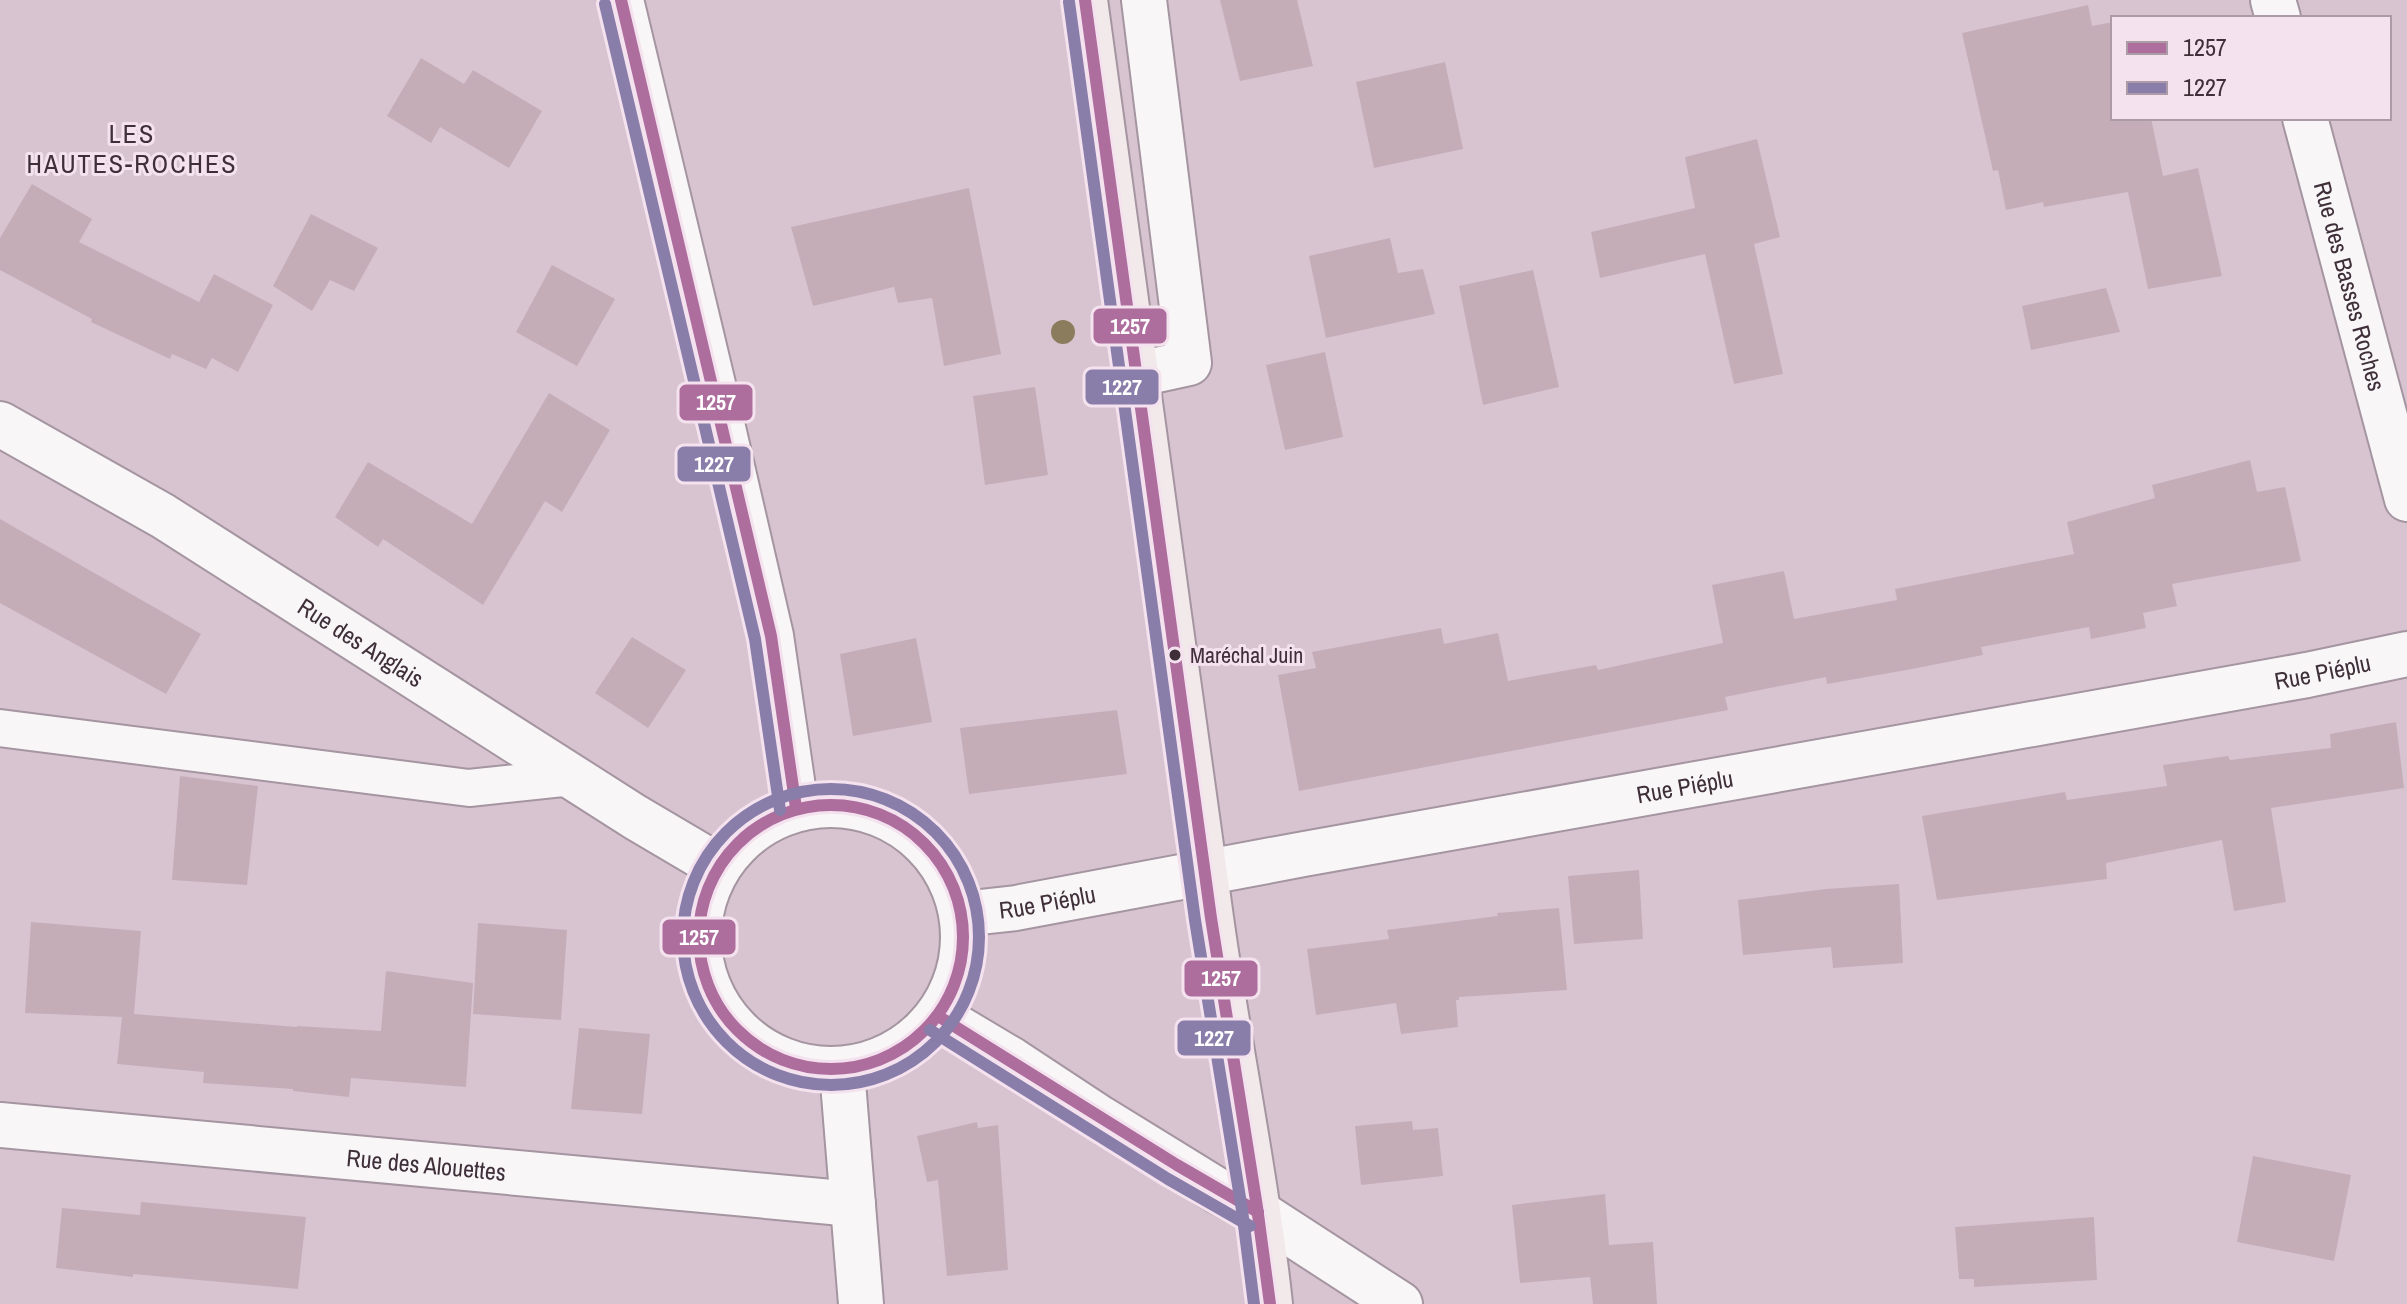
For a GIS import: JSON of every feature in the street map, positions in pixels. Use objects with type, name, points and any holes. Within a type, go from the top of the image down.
[{"type":"street","points":[[621,0],[771,636],[796,808]]},
{"type":"street","points":[[1085,0],[1134,375],[1270,1304]]},
{"type":"street","points":[[1134,375],[1189,363],[1144,0]]},
{"type":"street","name":"Rue des Basses Roches","points":[[2306,120],[2407,499]]},
{"type":"street","name":"Rue des Anglais","points":[[0,424],[163,516],[572,777],[718,866]]},
{"type":"street","name":"Rue Piéplu","points":[[962,914],[1016,908],[2307,675],[2407,654]]},
{"type":"street","points":[[832,804],[857,807],[903,824],[931,848],[951,879],[962,914],[963,950],[955,984],[938,1016],[912,1043],[879,1061],[842,1070],[801,1067],[763,1051],[730,1024],[708,988],[698,947],[702,905],[718,866],[739,841],[765,821],[796,808],[832,804]]},
{"type":"street","points":[[938,1016],[1127,1135],[1258,1212],[1400,1304]]},
{"type":"street","points":[[842,1070],[861,1304]]},
{"type":"street","name":"Rue des Alouettes","points":[[0,1125],[853,1204]]},
{"type":"lane","points":[[0,728],[469,788],[572,777]]},
{"type":"building","points":[[1220,0],[1297,0],[1313,66],[1240,81]]},
{"type":"building","points":[[2088,5],[2092,26],[2111,22],[2111,120],[2151,120],[2163,176],[2198,168],[2222,276],[2148,289],[2128,192],[2044,207],[2043,202],[2006,210],[1998,170],[1993,171],[1962,33]]},
{"type":"building","points":[[421,58],[464,84],[473,70],[542,111],[509,168],[440,127],[431,143],[387,116]]},
{"type":"building","points":[[1445,62],[1463,149],[1374,168],[1356,82]]},
{"type":"building","points":[[1757,139],[1780,237],[1754,244],[1783,374],[1734,384],[1705,254],[1600,278],[1591,232],[1695,208],[1685,157]]},
{"type":"building","points":[[32,184],[92,219],[79,242],[199,302],[214,274],[273,305],[238,372],[212,358],[206,369],[172,354],[170,359],[91,322],[92,319],[0,270],[0,238]]},
{"type":"building","points":[[969,188],[1001,354],[944,366],[932,298],[898,303],[894,287],[813,306],[791,227]]},
{"type":"building","points":[[311,214],[378,248],[354,291],[330,280],[312,311],[273,286]]},
{"type":"building","points":[[1390,238],[1398,273],[1423,269],[1435,314],[1326,338],[1309,256]]},
{"type":"building","points":[[552,265],[615,299],[577,366],[516,332]]},
{"type":"building","points":[[1533,270],[1559,387],[1483,405],[1459,286]]},
{"type":"building","points":[[2106,288],[2120,332],[2031,350],[2022,306]]},
{"type":"building","points":[[1325,352],[1343,437],[1285,450],[1266,365]]},
{"type":"building","points":[[1035,387],[1048,475],[985,485],[973,396]]},
{"type":"building","points":[[549,393],[610,430],[562,512],[545,501],[483,605],[383,539],[378,547],[335,517],[368,462],[472,524]]},
{"type":"building","points":[[2250,460],[2257,492],[2285,487],[2301,561],[2172,584],[2177,606],[2143,613],[2146,628],[2091,639],[2089,627],[1981,647],[1983,655],[1912,669],[1827,684],[1826,677],[1725,697],[1728,710],[1299,791],[1278,675],[1316,668],[1312,652],[1441,628],[1444,644],[1498,633],[1508,681],[1596,665],[1598,670],[1723,643],[1712,585],[1784,571],[1794,619],[1897,600],[1895,589],[2074,554],[2067,522],[2155,498],[2152,485]]},
{"type":"building","points":[[0,519],[201,634],[166,694],[0,603]]},
{"type":"building","points":[[632,637],[686,670],[648,728],[595,693]]},
{"type":"building","points":[[916,638],[932,722],[853,736],[840,654]]},
{"type":"building","points":[[1117,710],[1127,774],[969,794],[960,728]]},
{"type":"building","points":[[2396,722],[2404,788],[2271,808],[2286,902],[2234,911],[2222,840],[2106,863],[2107,879],[1937,900],[1922,816],[2065,792],[2067,800],[2167,786],[2163,765],[2228,756],[2230,760],[2331,748],[2330,734]]},
{"type":"building","points":[[180,776],[258,786],[247,885],[172,880]]},
{"type":"building","points":[[1639,870],[1643,939],[1574,944],[1568,876]]},
{"type":"building","points":[[1899,884],[1903,963],[1833,968],[1831,947],[1743,955],[1738,900]]},
{"type":"building","points":[[1559,908],[1567,990],[1459,997],[1456,1000],[1458,1027],[1401,1034],[1396,1003],[1316,1015],[1307,949],[1389,939],[1387,930],[1498,916],[1497,913]]},
{"type":"building","points":[[31,922],[141,931],[134,1014],[381,1031],[386,971],[473,983],[466,1087],[351,1078],[349,1097],[293,1089],[203,1083],[204,1072],[117,1064],[122,1017],[25,1013]]},
{"type":"building","points":[[478,923],[567,930],[561,1020],[473,1014]]},
{"type":"building","points":[[579,1028],[650,1034],[642,1114],[571,1109]]},
{"type":"building","points":[[1412,1121],[1413,1130],[1438,1128],[1443,1176],[1361,1185],[1355,1126]]},
{"type":"building","points":[[977,1122],[978,1128],[998,1125],[1008,1270],[947,1276],[938,1180],[927,1182],[917,1136]]},
{"type":"building","points":[[2253,1156],[2351,1175],[2334,1261],[2237,1242]]},
{"type":"building","points":[[1605,1194],[1609,1245],[1653,1242],[1657,1304],[1593,1304],[1590,1277],[1520,1283],[1512,1205]]},
{"type":"building","points":[[141,1202],[306,1217],[298,1289],[56,1268],[62,1208],[140,1215]]},
{"type":"building","points":[[2094,1217],[2097,1280],[1974,1287],[1974,1279],[1959,1279],[1955,1227]]},
{"type":"transit line","name":"1257","points":[[621,0],[771,636],[796,808]]},
{"type":"transit line","name":"1257","points":[[1085,0],[1211,918],[1270,1304]]},
{"type":"transit line","name":"1227","points":[[1069,2],[1195,920],[1242,1210],[1254,1304]]},
{"type":"transit line","name":"1227","points":[[605,4],[755,639],[780,810]]},
{"type":"transit line","name":"1227","points":[[816,789],[846,789],[874,795],[901,806],[925,822],[946,843],[962,867],[973,894],[979,937],[973,980],[962,1007],[946,1031],[925,1052],[901,1068],[874,1079],[846,1085],[816,1085],[788,1079],[761,1068],[737,1052],[716,1031],[700,1007],[689,980],[683,952],[683,922],[689,894],[700,867],[716,843],[737,822],[761,806],[788,795],[816,789]]},
{"type":"transit line","name":"1257","points":[[818,805],[844,805],[869,810],[893,820],[915,835],[933,853],[948,875],[958,899],[963,937],[961,963],[948,999],[933,1021],[915,1039],[893,1054],[869,1064],[844,1069],[818,1069],[793,1064],[769,1054],[747,1039],[729,1021],[714,999],[704,975],[699,950],[699,924],[704,899],[714,875],[729,853],[747,835],[769,820],[793,810],[818,805]]},
{"type":"transit line","name":"1257","points":[[938,1016],[1258,1212]]},
{"type":"transit line","name":"1227","points":[[930,1030],[1168,1179],[1250,1226]]},
{"type":"place","name":"Maréchal Juin","points":[[1175,655]]},
{"type":"district","name":"LES HAUTES-ROCHES","points":[[132,148]]}]
